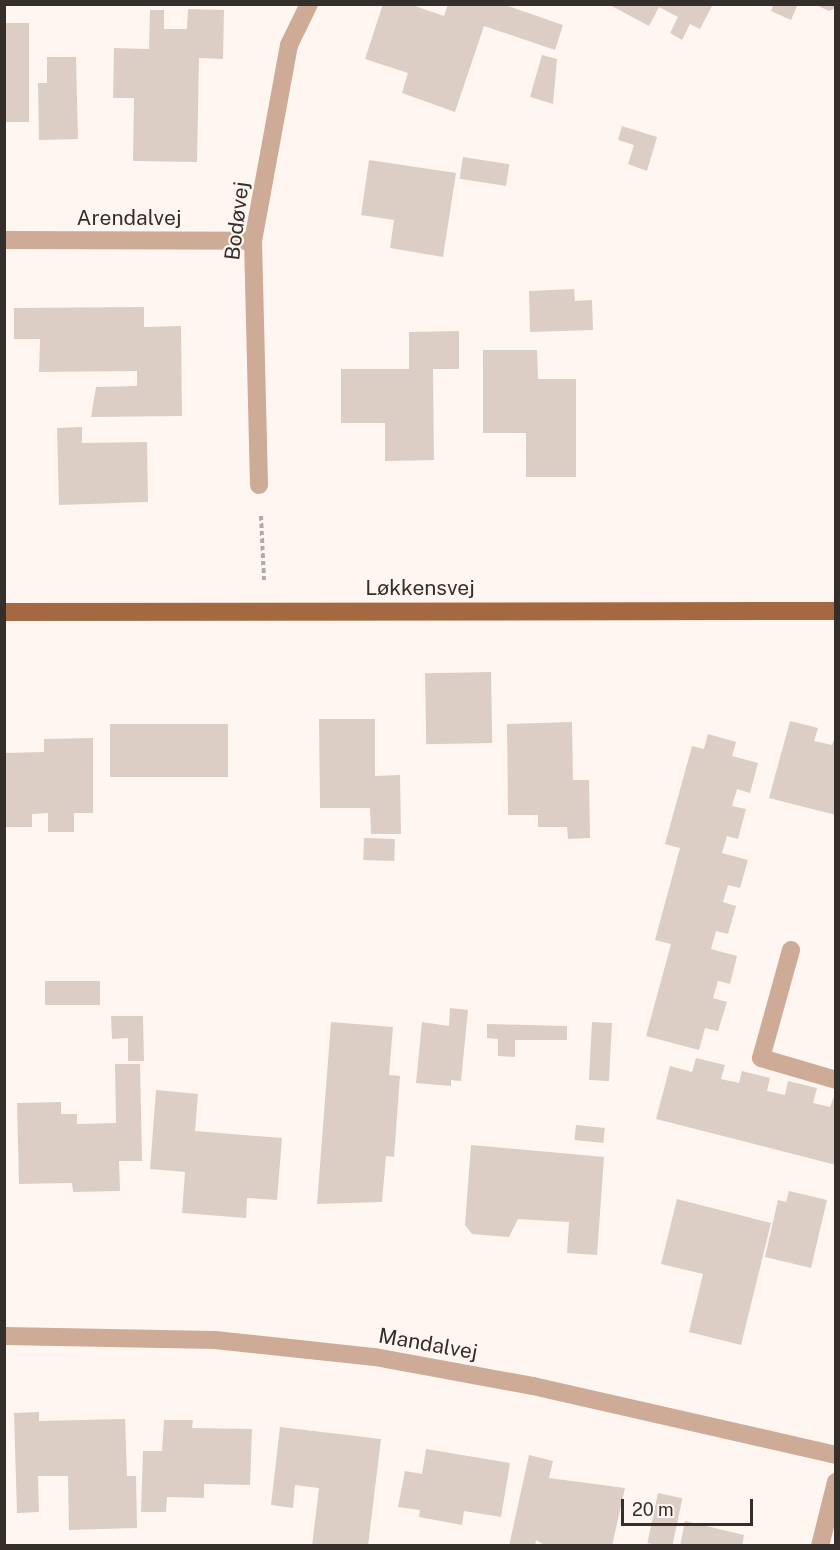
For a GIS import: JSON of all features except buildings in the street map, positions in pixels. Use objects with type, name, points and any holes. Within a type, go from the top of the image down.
[{"type":"main road","name":"Løkkensvej","points":[[4,612],[836,611]]},
{"type":"street","name":"Bodøvej","points":[[259,485],[253,241],[289,45],[309,4]]},
{"type":"street","name":"Arendalvej","points":[[4,240],[253,241]]},
{"type":"street","points":[[791,950],[761,1058],[836,1080]]},
{"type":"street","name":"Mandalvej","points":[[4,1336],[215,1340],[375,1357],[533,1386],[836,1455]]},
{"type":"street","points":[[820,1545],[836,1482]]},
{"type":"path","points":[[259,485],[266,611]]}]
